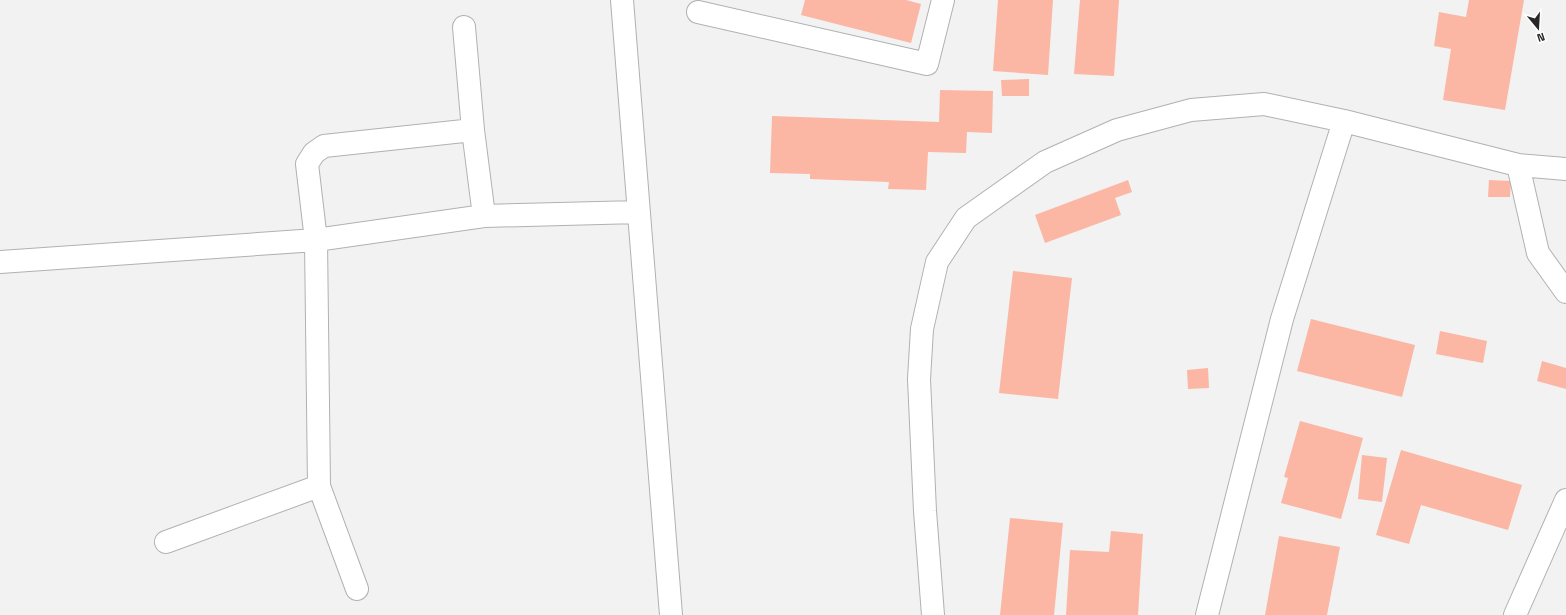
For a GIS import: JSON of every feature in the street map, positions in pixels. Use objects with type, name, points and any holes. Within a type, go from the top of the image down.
[{"type":"street","points":[[622,0],[671,615]]},
{"type":"street","points":[[698,12],[927,64],[943,0]]},
{"type":"street","points":[[464,27],[473,130],[484,216]]},
{"type":"street","points":[[933,615],[925,511],[919,379],[922,329],[937,262],[966,218],[1045,162],[1117,130],[1191,110],[1264,104],[1344,121],[1518,165],[1566,169]]},
{"type":"street","points":[[1207,615],[1282,319],[1344,121]]},
{"type":"street","points":[[357,589],[319,486],[316,240],[307,164],[314,153],[324,146],[473,130]]},
{"type":"street","points":[[1518,165],[1538,253],[1566,292]]},
{"type":"street","points":[[0,262],[316,240],[484,216],[638,212]]},
{"type":"street","points":[[166,542],[319,486]]},
{"type":"street","points":[[1515,615],[1566,503]]},
{"type":"building","points":[[805,0],[906,0],[921,4],[911,43],[801,15]]},
{"type":"building","points":[[998,0],[1053,0],[1048,75],[993,71]]},
{"type":"building","points":[[1080,0],[1119,0],[1114,76],[1074,74]]},
{"type":"building","points":[[1469,0],[1524,0],[1505,110],[1443,100],[1451,49],[1434,46],[1439,12],[1466,17]]},
{"type":"building","points":[[1029,79],[1029,96],[1002,96],[1001,80]]},
{"type":"building","points":[[940,90],[993,91],[992,133],[967,132],[966,153],[928,152],[926,190],[888,189],[889,182],[810,179],[810,174],[770,173],[772,116],[939,122]]},
{"type":"building","points":[[1128,180],[1132,192],[1115,198],[1121,215],[1045,243],[1035,215]]},
{"type":"building","points":[[1489,180],[1511,181],[1510,197],[1488,197]]},
{"type":"building","points":[[1013,271],[1072,278],[1058,399],[999,393]]},
{"type":"building","points":[[1311,319],[1415,345],[1402,397],[1297,371]]},
{"type":"building","points":[[1440,331],[1487,341],[1483,363],[1436,354]]},
{"type":"building","points":[[1542,361],[1566,368],[1566,389],[1537,381]]},
{"type":"building","points":[[1208,368],[1209,388],[1188,389],[1187,370]]},
{"type":"building","points":[[1300,421],[1363,438],[1341,519],[1281,503],[1288,478],[1284,477]]},
{"type":"building","points":[[1401,450],[1522,485],[1508,530],[1421,505],[1409,544],[1376,535]]},
{"type":"building","points":[[1362,455],[1387,458],[1382,502],[1358,499]]},
{"type":"building","points":[[1010,518],[1063,523],[1054,615],[1000,615]]},
{"type":"building","points":[[1111,531],[1143,534],[1138,615],[1066,615],[1070,550],[1109,552]]},
{"type":"building","points":[[1279,536],[1340,547],[1327,615],[1265,615]]}]
